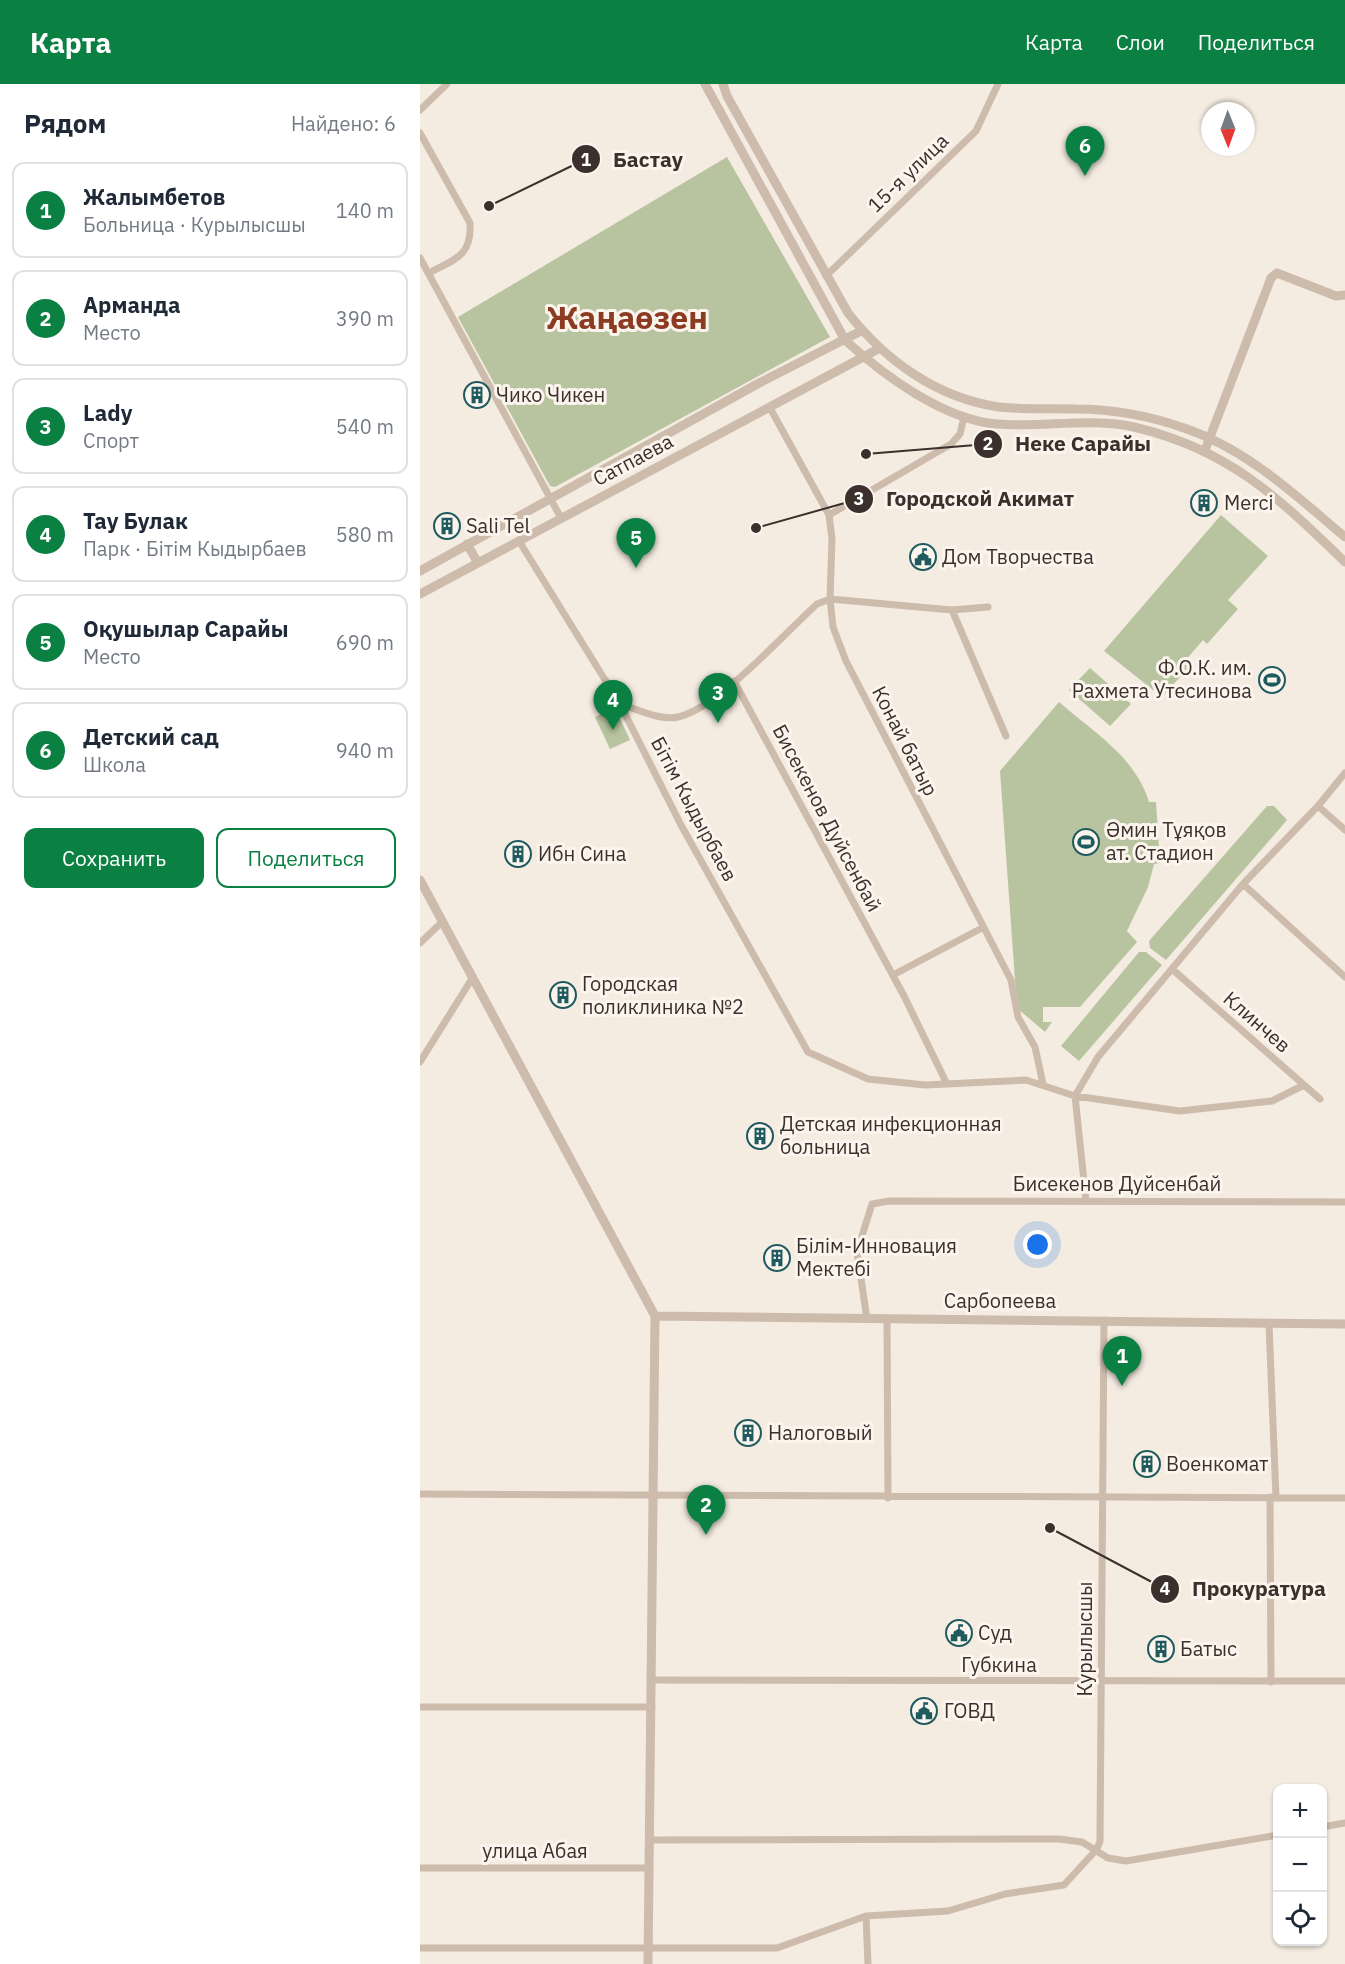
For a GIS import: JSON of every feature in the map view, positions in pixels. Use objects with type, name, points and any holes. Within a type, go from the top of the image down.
[{"type":"street","points":[[420,110],[447,84]]},
{"type":"street","points":[[705,84],[845,339],[863,357],[941,408],[964,417],[998,424],[1131,426],[1179,439],[1205,450],[1232,465],[1283,501],[1345,562]]},
{"type":"street","points":[[723,84],[848,313],[861,331],[909,373],[964,400],[1031,409],[1078,408],[1130,413],[1210,438],[1266,470],[1345,537]]},
{"type":"street","name":"15-я улица","points":[[826,276],[976,131],[998,84]]},
{"type":"street","points":[[420,133],[470,223],[471,237],[463,255],[429,273]]},
{"type":"street","points":[[420,258],[561,518]]},
{"type":"street","points":[[1205,450],[1271,278],[1277,273],[1336,296],[1345,295]]},
{"type":"street","name":"Сатпаева","points":[[420,571],[550,498],[861,331]]},
{"type":"street","name":"Сатпаева","points":[[420,594],[880,348]]},
{"type":"street","name":"Конай батыр","points":[[770,408],[829,515],[832,539],[830,599],[833,627],[846,661],[982,928],[1011,980],[1018,1017],[1035,1047],[1043,1084]]},
{"type":"street","points":[[829,515],[951,444],[960,434],[964,417]]},
{"type":"street","name":"Бiтiм Кыдырбаев","points":[[519,541],[620,704],[681,825],[808,1052],[868,1079],[925,1085],[1026,1080],[1074,1096],[1180,1111],[1272,1101],[1304,1085]]},
{"type":"street","points":[[467,544],[478,563]]},
{"type":"street","points":[[620,704],[655,715],[676,718],[695,711],[734,681],[817,603],[830,599],[952,610],[988,606]]},
{"type":"street","points":[[952,610],[1006,736]]},
{"type":"street","name":"Бисекенов Дуйсенбай","points":[[734,681],[893,975],[947,1084]]},
{"type":"street","points":[[1086,1200],[1074,1096],[1109,1043],[1243,884],[1318,806],[1345,773]]},
{"type":"street","points":[[1318,806],[1345,830]]},
{"type":"street","points":[[420,880],[655,1316],[651,1496],[652,1707],[648,1964]]},
{"type":"street","points":[[1243,884],[1345,977]]},
{"type":"street","points":[[420,943],[442,922]]},
{"type":"street","points":[[893,975],[982,928]]},
{"type":"street","name":"Клинчев","points":[[1172,969],[1320,1099]]},
{"type":"street","points":[[420,1062],[473,977]]},
{"type":"street","name":"Бисекенов Дуйсенбай","points":[[867,1318],[857,1252],[872,1204],[889,1201],[1086,1200],[1345,1202]]},
{"type":"street","name":"Сарбопеева","points":[[655,1316],[1345,1324]]},
{"type":"street","points":[[887,1319],[888,1498]]},
{"type":"street","name":"Курылысшы","points":[[1097,1849],[1100,1841],[1104,1320]]},
{"type":"street","points":[[1269,1324],[1273,1497],[1271,1682]]},
{"type":"street","points":[[420,1494],[888,1498],[1345,1498]]},
{"type":"street","name":"Губкина","points":[[652,1680],[1345,1681]]},
{"type":"street","points":[[420,1707],[652,1707]]},
{"type":"street","points":[[1327,1826],[1345,1823]]},
{"type":"street","points":[[651,1840],[1059,1839],[1082,1842],[1097,1849],[1108,1858],[1126,1861],[1273,1836]]},
{"type":"street","points":[[420,1948],[777,1947],[866,1916],[948,1911],[1005,1894],[1058,1887],[1069,1881],[1097,1849]]},
{"type":"street","name":"улица Абая","points":[[420,1868],[649,1868]]},
{"type":"street","points":[[866,1916],[868,1964]]},
{"type":"green space","points":[[727,157],[830,337],[555,487],[550,486],[458,317]]},
{"type":"green space","points":[[1221,515],[1268,556],[1228,600],[1238,609],[1207,644],[1203,640],[1184,662],[1189,667],[1162,697],[1104,651]]},
{"type":"green space","points":[[1090,668],[1131,704],[1110,726],[1069,690]]},
{"type":"green space","name":"Әмин Тұяқов ат. Стадион","points":[[1059,702],[1112,746],[1134,771],[1149,802],[1156,802],[1160,863],[1154,864],[1148,887],[1127,931],[1137,942],[1080,1007],[1043,1007],[1043,1022],[1052,1022],[1045,1032],[1017,1008],[1000,771]]},
{"type":"green space","points":[[615,708],[630,740],[610,749],[595,717]]},
{"type":"green space","points":[[1267,806],[1274,806],[1287,820],[1166,960],[1150,948],[1149,941]]},
{"type":"green space","points":[[1139,952],[1146,952],[1162,965],[1079,1061],[1061,1046]]},
{"type":"place","name":"Детский сад","points":[[1085,176]]},
{"type":"place","name":"Бастау","points":[[489,206]]},
{"type":"place","name":"Чико Чикен","points":[[477,395]]},
{"type":"place","name":"Неке Сарайы","points":[[866,454]]},
{"type":"place","name":"Merci","points":[[1204,503]]},
{"type":"place","name":"Sali Tel","points":[[447,526]]},
{"type":"place","name":"Городской Акимат","points":[[756,528]]},
{"type":"place","name":"Дом Творчества","points":[[923,557]]},
{"type":"place","name":"Оқушылар Сарайы","points":[[636,568]]},
{"type":"place","name":"Ф.О.К. им. Рахмета Утесинова","points":[[1272,680]]},
{"type":"place","name":"Lady","points":[[718,723]]},
{"type":"place","name":"Тау Булак","points":[[613,730]]},
{"type":"place","name":"Әмин Тұяқов ат. Стадион","points":[[1086,842]]},
{"type":"place","name":"Ибн Сина","points":[[518,854]]},
{"type":"place","name":"Городская поликлиника №2","points":[[563,995]]},
{"type":"place","name":"Детская инфекционная больница","points":[[760,1136]]},
{"type":"place","name":"Білім-Инновация Мектебі","points":[[777,1258]]},
{"type":"place","name":"Жалымбетов","points":[[1122,1386]]},
{"type":"place","name":"Налоговый","points":[[748,1433]]},
{"type":"place","name":"Военкомат","points":[[1147,1464]]},
{"type":"place","name":"Прокуратура","points":[[1050,1528]]},
{"type":"place","name":"Арманда","points":[[706,1535]]},
{"type":"place","name":"Суд","points":[[959,1633]]},
{"type":"place","name":"Батыс","points":[[1161,1649]]},
{"type":"place","name":"ГОВД","points":[[924,1711]]},
{"type":"district","name":"Жаңаөзен","points":[[627,318]]}]
